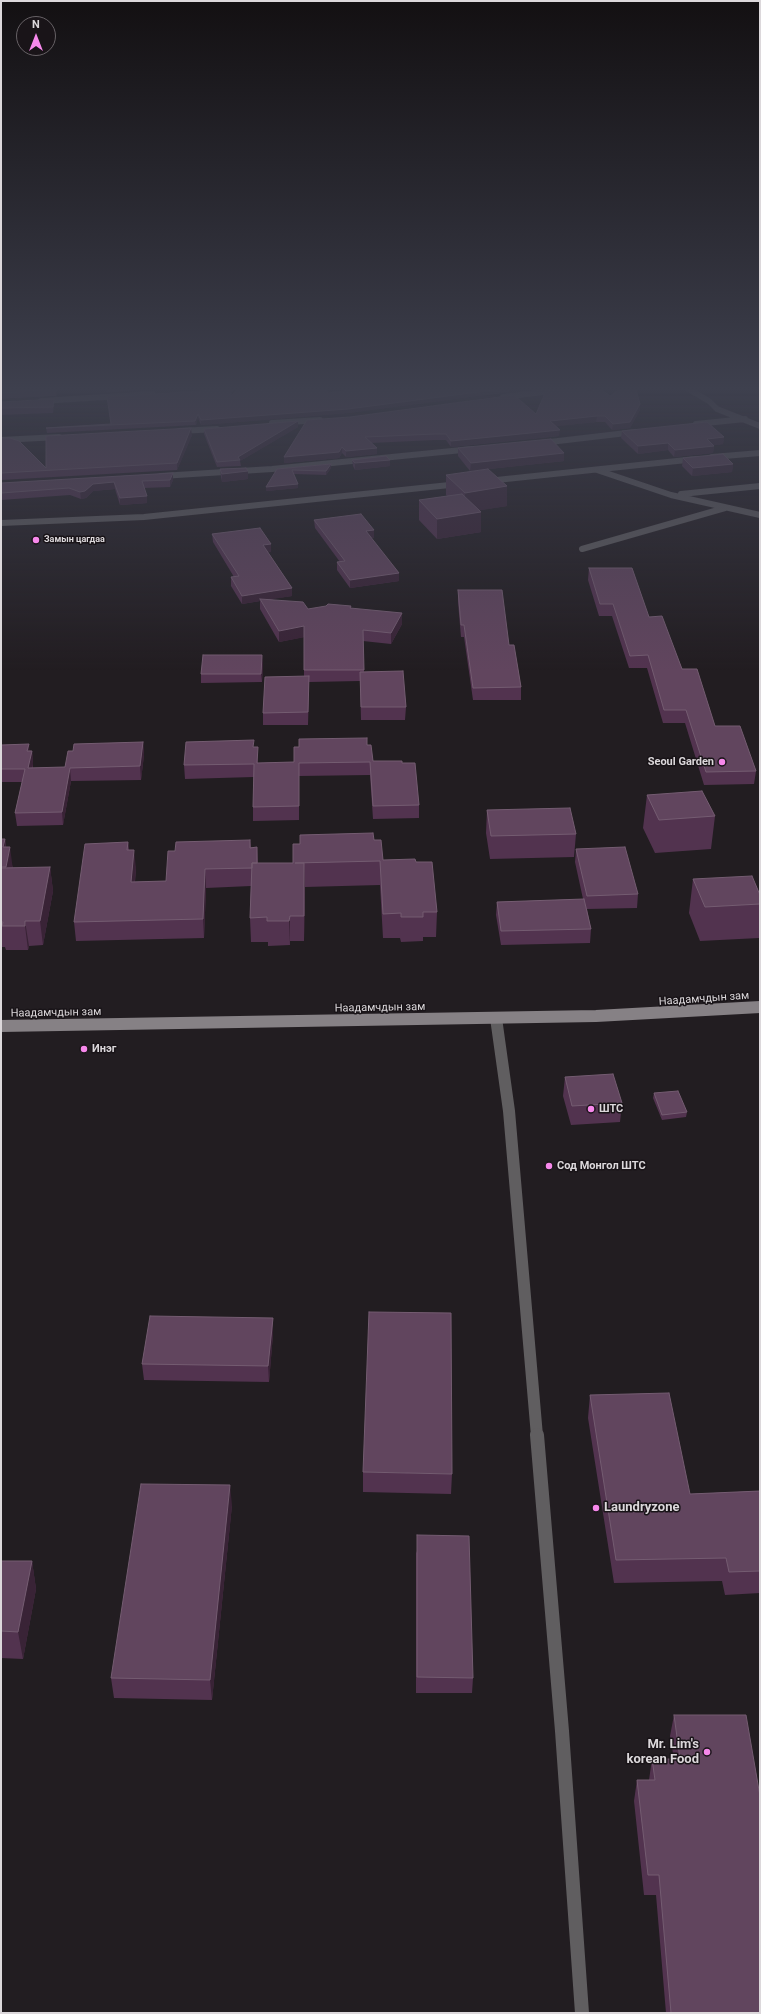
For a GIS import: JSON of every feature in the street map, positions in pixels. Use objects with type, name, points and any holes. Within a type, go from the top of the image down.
[{"type":"main road","name":"Наадамчдын зам","points":[[1,1026],[656,1014],[760,1007]]},
{"type":"street","points":[[1,522],[144,517],[466,483]]},
{"type":"street","points":[[635,483],[671,495],[760,515]]},
{"type":"street","points":[[671,495],[760,486]]},
{"type":"street","points":[[582,549],[679,520],[727,508]]},
{"type":"street","points":[[496,1018],[510,1119],[562,1731],[582,2013]]},
{"type":"building","points":[[1,483],[104,483],[93,484],[85,491],[80,492],[69,488],[1,493]]},
{"type":"building","points":[[114,483],[143,483],[147,496],[120,498]]},
{"type":"building","points":[[268,483],[298,484],[266,487]]},
{"type":"building","points":[[454,483],[504,483],[507,486],[465,493]]},
{"type":"building","points":[[462,494],[481,512],[437,519],[419,500]]},
{"type":"building","points":[[361,514],[374,530],[366,531],[399,573],[350,580],[337,562],[345,561],[314,520]]},
{"type":"building","points":[[260,528],[271,544],[263,545],[292,588],[242,596],[231,577],[239,576],[212,534]]},
{"type":"building","points":[[589,568],[632,568],[649,617],[662,616],[682,669],[697,669],[715,726],[740,726],[756,771],[706,772],[686,710],[664,710],[648,655],[630,656],[613,604],[600,604]]},
{"type":"building","points":[[458,590],[502,590],[509,645],[514,645],[521,687],[473,688],[464,625],[461,625]]},
{"type":"building","points":[[260,599],[303,602],[308,609],[326,606],[328,604],[351,606],[350,608],[402,613],[391,633],[363,630],[364,670],[304,670],[304,626],[279,631]]},
{"type":"building","points":[[203,655],[262,655],[261,674],[201,674]]},
{"type":"building","points":[[403,671],[406,707],[361,707],[360,672]]},
{"type":"building","points":[[309,676],[308,712],[263,713],[265,677]]},
{"type":"building","points":[[367,738],[367,745],[371,745],[373,761],[402,761],[402,763],[415,763],[419,805],[373,806],[370,762],[299,763],[299,806],[253,807],[254,764],[184,765],[186,742],[254,740],[253,747],[258,747],[257,763],[294,762],[294,747],[299,747],[299,739]]},
{"type":"building","points":[[143,742],[140,766],[70,768],[62,812],[15,813],[25,769],[1,769],[1,745],[29,744],[27,751],[32,751],[28,768],[65,767],[68,751],[73,751],[74,744]]},
{"type":"building","points":[[702,791],[715,816],[659,820],[647,795]]},
{"type":"building","points":[[570,808],[576,834],[491,836],[487,810]]},
{"type":"building","points":[[373,833],[374,840],[381,840],[383,860],[415,859],[416,862],[432,862],[437,912],[423,912],[423,917],[401,917],[401,913],[383,914],[380,861],[295,863],[304,863],[304,916],[290,916],[289,921],[267,921],[267,917],[250,918],[252,863],[293,863],[293,844],[300,844],[300,835]]},
{"type":"building","points":[[1,839],[5,839],[3,847],[10,847],[6,867],[1,867]]},
{"type":"building","points":[[250,840],[250,848],[257,847],[257,863],[252,863],[252,868],[205,869],[203,919],[74,922],[85,844],[128,842],[127,850],[134,850],[131,882],[166,881],[168,851],[175,851],[176,842]]},
{"type":"building","points":[[625,847],[638,894],[587,896],[576,849]]},
{"type":"building","points":[[50,867],[40,921],[25,921],[25,926],[2,926],[1,868]]},
{"type":"building","points":[[752,876],[760,895],[760,904],[705,907],[693,879]]},
{"type":"building","points":[[584,899],[591,929],[501,931],[497,902]]},
{"type":"building","points":[[613,1074],[622,1103],[572,1106],[565,1077]]},
{"type":"building","points":[[678,1091],[687,1112],[662,1115],[654,1093]]},
{"type":"building","points":[[369,1312],[451,1313],[452,1474],[363,1472]]},
{"type":"building","points":[[150,1316],[273,1318],[268,1366],[142,1364]]},
{"type":"building","points":[[669,1393],[690,1494],[760,1491],[760,1571],[729,1572],[726,1558],[616,1560],[590,1395]]},
{"type":"building","points":[[141,1484],[230,1485],[210,1680],[111,1678]]},
{"type":"building","points":[[417,1535],[469,1536],[473,1678],[417,1677]]},
{"type":"building","points":[[1,1561],[32,1561],[18,1632],[1,1631]]},
{"type":"building","points":[[674,1715],[746,1715],[760,1796],[760,2013],[671,2013],[659,1875],[648,1875],[637,1780],[655,1780],[652,1759],[680,1759]]},
{"type":"place","name":"Замын цагдаа","points":[[36,540]]},
{"type":"place","name":"Seoul Garden","points":[[722,762]]},
{"type":"place","name":"Инэг","points":[[84,1049]]},
{"type":"place","name":"ШТС","points":[[591,1109]]},
{"type":"place","name":"Сод Монгол ШТС","points":[[549,1166]]},
{"type":"place","name":"Laundryzone","points":[[596,1508]]},
{"type":"place","name":"Mr. Lim's korean Food","points":[[707,1752]]}]
